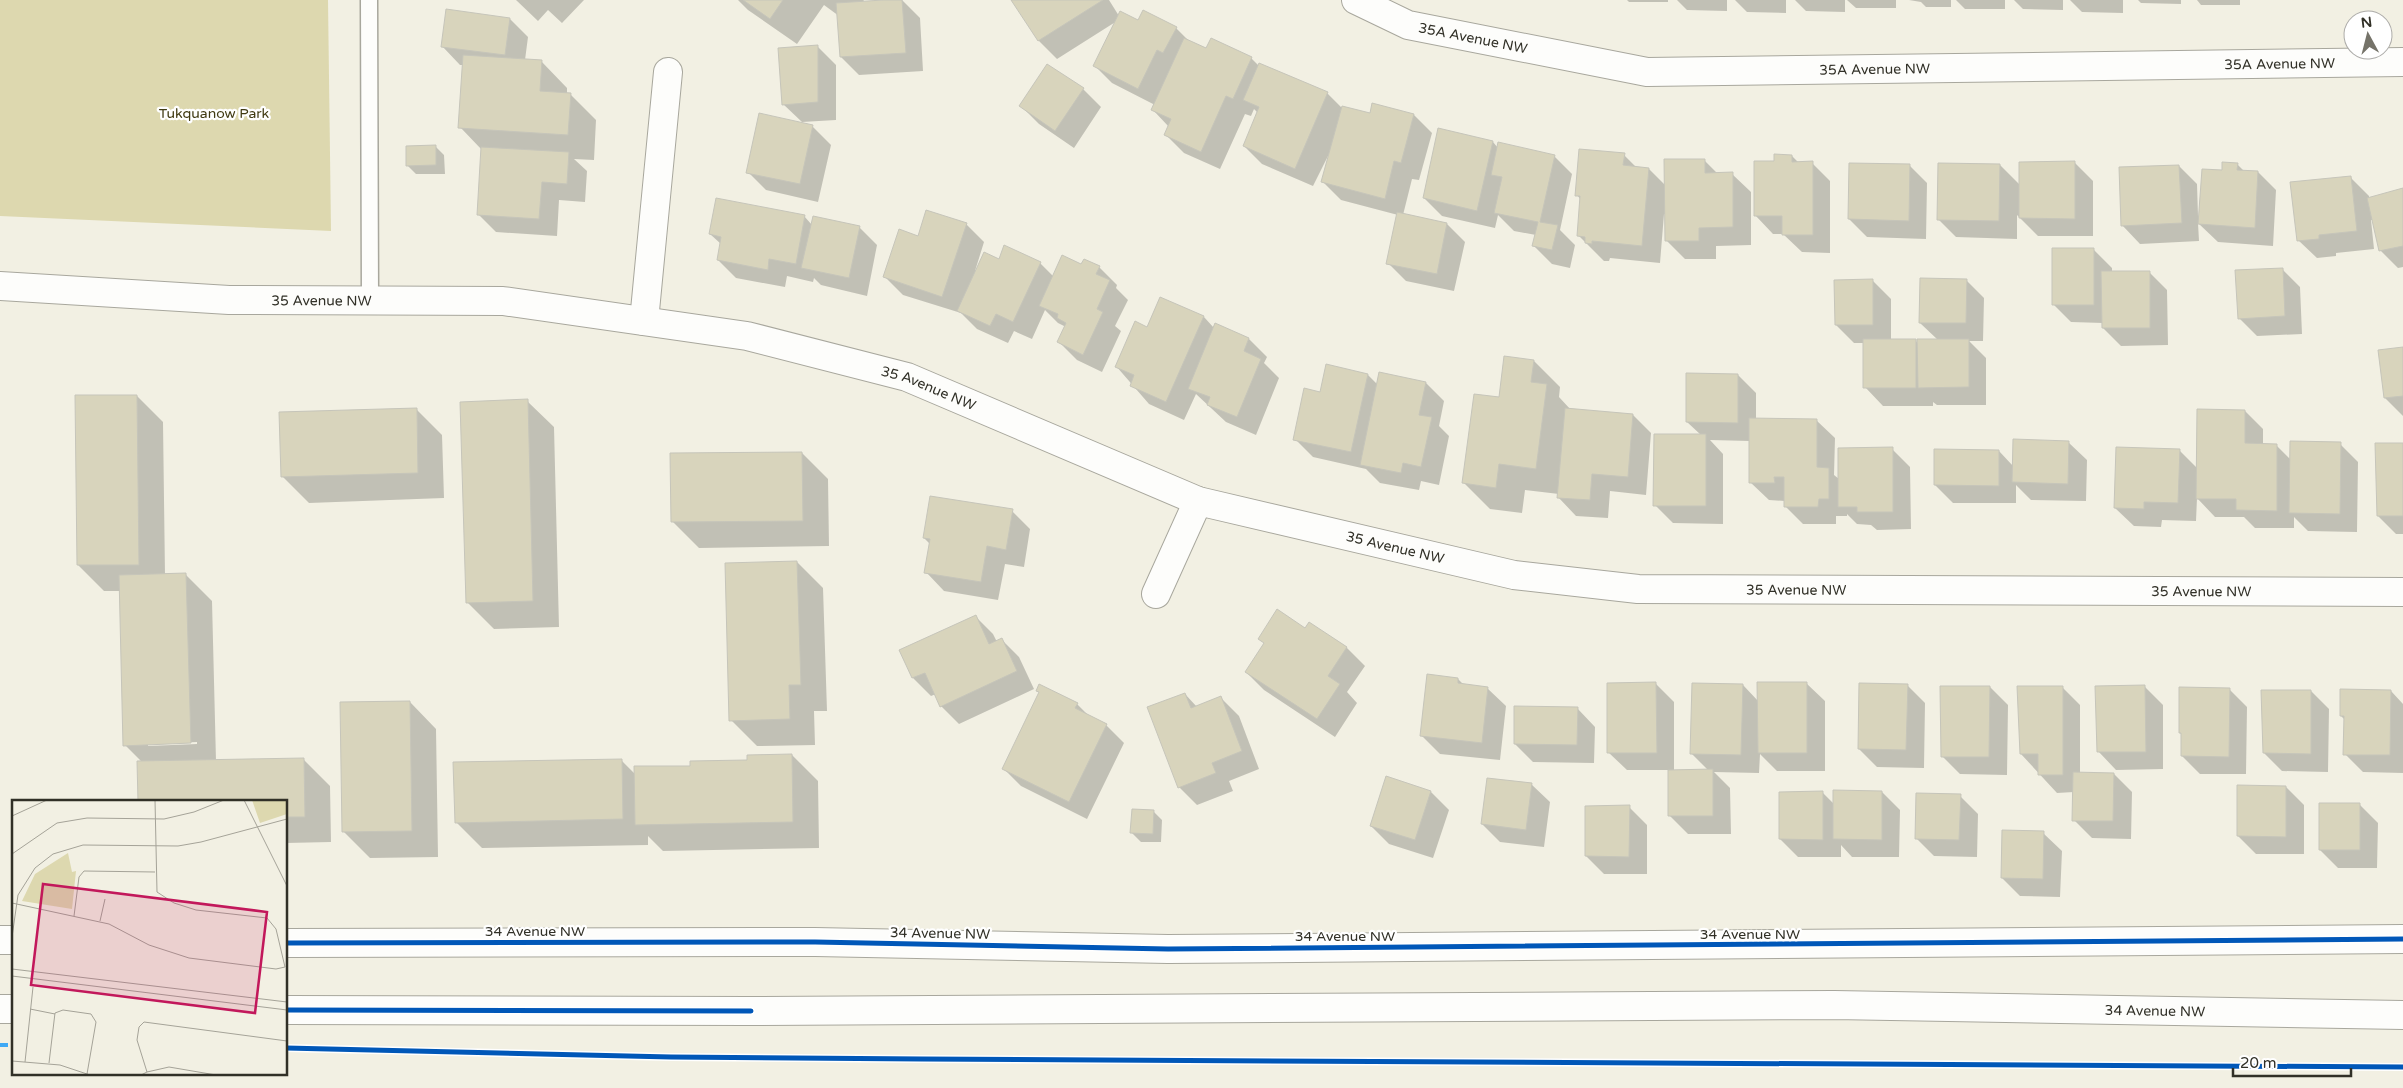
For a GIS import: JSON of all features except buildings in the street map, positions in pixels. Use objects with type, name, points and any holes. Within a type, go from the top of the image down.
[{"type":"main road","name":"35A Avenue NW","points":[[1356,0],[1408,25],[1647,72],[2403,62]]},
{"type":"main road","points":[[644,321],[668,72]]},
{"type":"main road","name":"35 Avenue NW","points":[[0,286],[229,300],[370,299],[502,301],[747,336],[907,377],[1198,501],[1514,575],[1638,589],[2403,592]]},
{"type":"main road","points":[[1156,594],[1198,501]]},
{"type":"main road","name":"34 Avenue NW","points":[[288,943],[816,942],[1178,949],[2403,939]]},
{"type":"main road","name":"34 Avenue NW","points":[[288,1010],[761,1011],[1834,1005],[2403,1015]]},
{"type":"lane","points":[[369,0],[370,299]]},
{"type":"green space","name":"Tukquanow Park","points":[[0,0],[328,0],[331,231],[0,216]]},
{"type":"marked path","points":[[0,1045],[12,1045]]},
{"type":"cycle path","points":[[288,943],[815,942],[1168,949],[2403,939]]},
{"type":"cycle path","points":[[288,1010],[751,1011]]},
{"type":"cycle path","points":[[288,1048],[671,1057],[2403,1067]]}]
